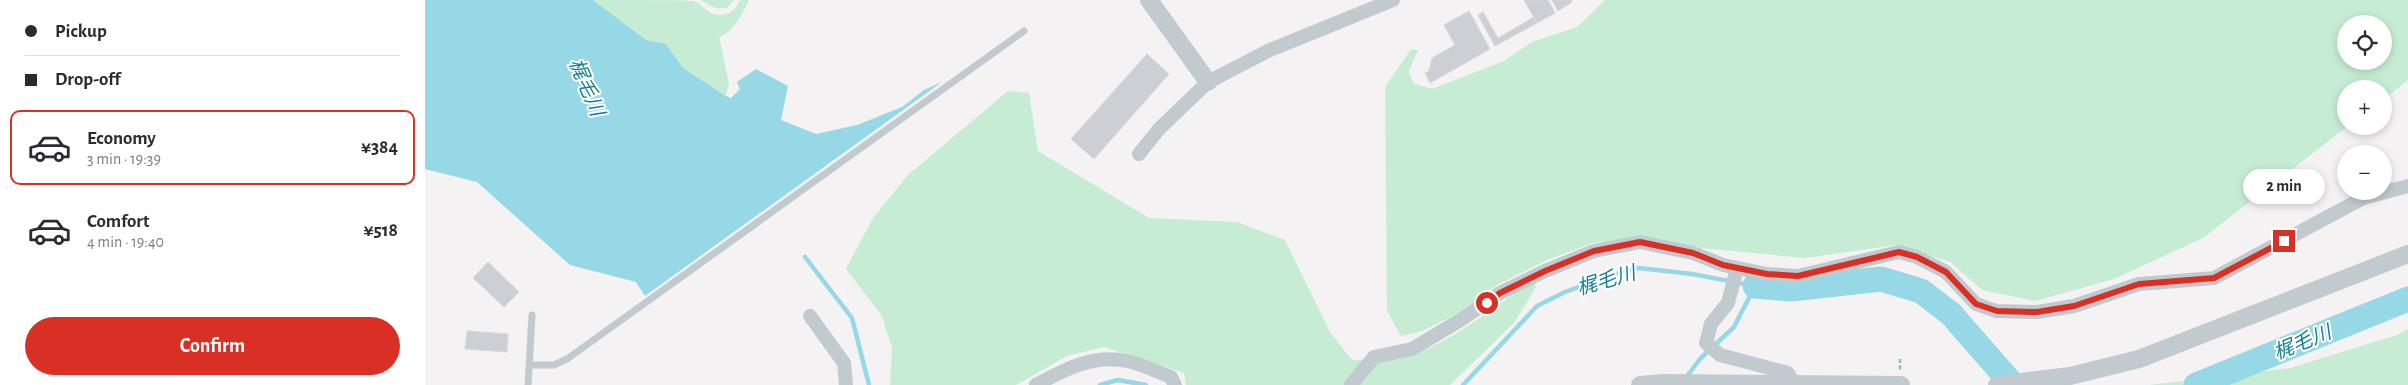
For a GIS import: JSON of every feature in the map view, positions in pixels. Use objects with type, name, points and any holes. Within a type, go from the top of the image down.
[{"type":"street","points":[[1149,0],[1208,82]]},
{"type":"street","points":[[1139,154],[1159,129],[1208,82],[1270,50],[1393,0]]},
{"type":"street","points":[[1351,385],[1374,357],[1412,349],[1500,293],[1545,271],[1594,251],[1640,242],[1693,253],[1723,265],[1735,277],[1798,276],[1899,252],[1917,257],[1946,272],[1976,304],[1997,311],[2037,312],[2074,306],[2139,284],[2214,278],[2363,198],[2408,186]]},
{"type":"street","points":[[1997,385],[2035,382],[2105,369],[2139,359],[2408,254]]},
{"type":"street","points":[[1735,277],[1726,306],[1711,324],[1710,347],[1723,356],[1783,370],[1791,377],[1793,384]]},
{"type":"street","points":[[810,316],[845,363],[847,385]]},
{"type":"street","points":[[1036,385],[1063,370],[1099,358],[1128,361],[1171,377],[1175,385]]},
{"type":"street","points":[[1640,385],[1665,383],[1901,385]]},
{"type":"lane","points":[[529,365],[554,365],[567,359],[1024,31]]},
{"type":"lane","points":[[528,385],[532,315]]},
{"type":"green space","points":[[593,0],[694,1],[709,12],[720,15],[733,10],[740,0],[749,0],[734,27],[719,37],[729,83],[726,96],[683,68],[666,44],[646,40]]},
{"type":"green space","points":[[701,0],[734,0],[727,8],[723,8],[713,7]]},
{"type":"green space","points":[[1605,0],[2408,0],[2408,80],[2392,93],[2392,80],[2337,80],[2337,134],[2203,238],[2114,279],[2035,301],[1982,290],[1950,262],[1897,245],[1805,258],[1701,248],[1648,238],[1593,243],[1547,260],[1497,285],[1457,314],[1422,331],[1401,336],[1387,311],[1385,87],[1411,49],[1418,50],[1409,71],[1413,83],[1432,89],[1504,61],[1532,42],[1577,27]]},
{"type":"green space","points":[[1008,91],[1029,93],[1038,151],[1149,218],[1237,222],[1285,240],[1330,332],[1352,360],[1398,357],[1424,350],[1452,336],[1534,281],[1536,287],[1514,323],[1450,385],[1186,385],[1184,373],[1104,347],[1067,356],[1016,385],[890,385],[892,348],[882,316],[846,269],[873,218],[908,175]]},
{"type":"green space","points":[[2408,329],[2408,385],[2149,385],[2290,368],[2397,335]]},
{"type":"water","points":[[425,0],[593,0],[646,40],[666,44],[683,68],[726,96],[731,98],[740,89],[737,82],[756,69],[788,86],[781,120],[816,134],[857,125],[902,107],[924,90],[942,82],[645,296],[636,282],[570,265],[477,182],[425,169]]},
{"type":"building","points":[[1524,0],[1548,0],[1555,13],[1537,23]]},
{"type":"building","points":[[1552,0],[1571,0],[1572,2],[1558,11]]},
{"type":"building","points":[[1469,11],[1490,49],[1430,83],[1425,73],[1429,71],[1432,58],[1455,45],[1444,25]]},
{"type":"building","points":[[1483,12],[1498,38],[1534,17],[1537,23],[1495,46],[1478,15]]},
{"type":"building","points":[[1147,54],[1169,74],[1094,159],[1071,139]]},
{"type":"building","points":[[488,262],[519,292],[504,307],[473,278]]},
{"type":"building","points":[[467,331],[508,334],[507,352],[465,349]]},
{"type":"waterway","name":"梶毛川","points":[[805,257],[852,318],[869,385]]},
{"type":"waterway","name":"梶毛川","points":[[1463,385],[1537,306],[1565,292],[1609,276],[1639,268],[1692,274],[1755,286],[1734,327],[1700,359],[1685,379]]},
{"type":"waterway","name":"梶毛川","points":[[1755,286],[1791,289],[1881,279],[1921,291],[1951,314],[2013,385]]},
{"type":"waterway","name":"梶毛川","points":[[2196,385],[2408,299]]},
{"type":"waterway","name":"梶毛川","points":[[1100,385],[1118,380],[1146,385]]},
{"type":"route","points":[[1487,303],[1500,293],[1545,271],[1594,251],[1640,242],[1693,253],[1723,265],[1767,274],[1798,276],[1899,252],[1917,257],[1946,272],[1976,304],[1997,311],[2037,312],[2074,306],[2139,284],[2214,278],[2284,241]]}]
